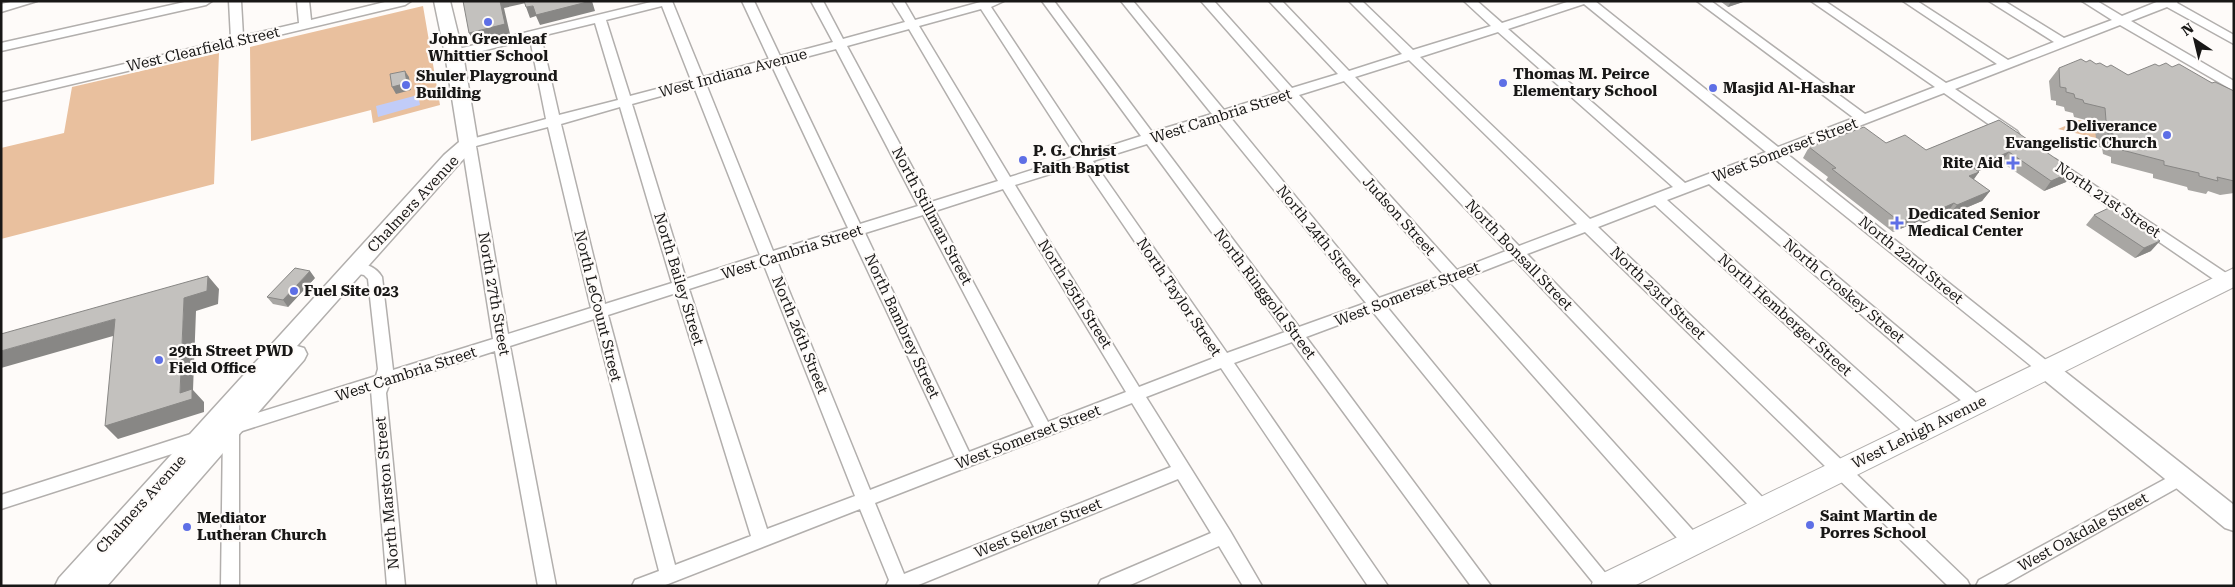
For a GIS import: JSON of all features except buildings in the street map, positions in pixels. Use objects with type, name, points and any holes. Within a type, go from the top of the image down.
[{"type":"main road","name":"West Lehigh Avenue","points":[[1606,586],[1692,542],[1841,471],[1915,432],[2230,279]]},
{"type":"street","points":[[1,8],[31,1]]},
{"type":"street","points":[[1,47],[206,1]]},
{"type":"street","points":[[235,1],[237,41]]},
{"type":"street","points":[[304,1],[305,25]]},
{"type":"street","name":"West Clearfield Street","points":[[1,97],[305,25],[369,5],[405,1]]},
{"type":"street","name":"North 27th Street","points":[[442,1],[454,54],[502,344],[547,586]]},
{"type":"street","name":"North Bambrey Street","points":[[748,1],[965,461]]},
{"type":"street","name":"North Stillman Street","points":[[817,1],[929,208],[1045,431]]},
{"type":"street","name":"North 25th Street","points":[[898,1],[1007,184],[1138,395],[1253,586]]},
{"type":"street","name":"West Indiana Avenue","points":[[469,144],[998,1]]},
{"type":"street","name":"North Ringgold Street","points":[[1048,1],[1482,586]]},
{"type":"street","name":"North 24th Street","points":[[1127,1],[1606,586]]},
{"type":"street","name":"Judson Street","points":[[1207,1],[1692,542]]},
{"type":"street","name":"North Bonsall Street","points":[[1275,1],[1762,508]]},
{"type":"street","name":"North 23rd Street","points":[[1355,1],[1961,586]]},
{"type":"street","points":[[1470,1],[1682,188]]},
{"type":"street","name":"West Cambria Street","points":[[1,502],[1585,1]]},
{"type":"street","name":"North 22nd Street","points":[[1585,1],[1778,153],[2234,520]]},
{"type":"street","points":[[1703,1],[1864,120]]},
{"type":"street","points":[[1816,1],[2026,144]]},
{"type":"street","points":[[1909,1],[2006,64]]},
{"type":"street","points":[[1995,1],[2062,42]]},
{"type":"street","points":[[2088,1],[2234,87]]},
{"type":"street","points":[[454,54],[666,2]]},
{"type":"street","name":"North 26th Street","points":[[666,2],[898,585]]},
{"type":"street","points":[[2168,2],[2234,40]]},
{"type":"street","name":"West Somerset Street","points":[[641,586],[1223,361],[1376,306],[1682,188],[1946,90],[1955,84],[2168,2]]},
{"type":"street","name":"North Taylor Street","points":[[984,5],[1085,159],[1379,586]]},
{"type":"street","name":"North Bailey Street","points":[[600,19],[680,287],[762,539]]},
{"type":"street","name":"North LeCount Street","points":[[535,35],[553,122],[599,313],[669,575]]},
{"type":"street","name":"Chalmers Avenue","points":[[68,586],[201,438],[455,174],[469,144]]},
{"type":"street","name":"North 21st Street","points":[[2042,154],[2230,279]]},
{"type":"street","name":"North Croskey Street","points":[[1712,178],[1976,403]]},
{"type":"street","name":"North Hemberger Street","points":[[1656,198],[1915,432]]},
{"type":"street","name":"Chalmers Avenue","points":[[90,586],[231,428],[362,269]]},
{"type":"street","name":"North Marston Street","points":[[362,269],[375,277],[386,369],[378,393],[396,586]]},
{"type":"street","points":[[230,586],[231,428]]},
{"type":"street","name":"West Seltzer Street","points":[[898,585],[1182,470]]},
{"type":"street","name":"West Oakdale Street","points":[[1985,586],[2180,478]]},
{"type":"street","points":[[1106,586],[1224,536]]},
{"type":"shaded area","points":[[423,6],[440,105],[373,123],[371,110],[251,141],[250,47]]},
{"type":"shaded area","points":[[219,53],[214,184],[1,239],[1,148],[64,133],[72,87]]},
{"type":"shaded area","points":[[2079,120],[2107,127],[2096,138],[2058,129]]},
{"type":"water","points":[[418,95],[420,105],[378,117],[376,106]]},
{"type":"place","name":"John Greenleaf Whittier School","points":[[488,22]]},
{"type":"place","name":"Thomas M. Peirce Elementary School","points":[[1503,83]]},
{"type":"place","name":"Shuler Playground Building","points":[[406,85]]},
{"type":"place","name":"Masjid Al-Hashar","points":[[1713,88]]},
{"type":"place","name":"Deliverance Evangelistic Church","points":[[2167,135]]},
{"type":"place","name":"P. G. Christ Faith Baptist","points":[[1023,160]]},
{"type":"place","name":"Rite Aid","points":[[2013,163]]},
{"type":"place","name":"Dedicated Senior Medical Center","points":[[1897,223]]},
{"type":"place","name":"Fuel Site 023","points":[[294,291]]},
{"type":"place","name":"29th Street PWD Field Office","points":[[159,360]]},
{"type":"place","name":"Saint Martin de Porres School","points":[[1810,525]]},
{"type":"place","name":"Mediator Lutheran Church","points":[[187,527]]}]
